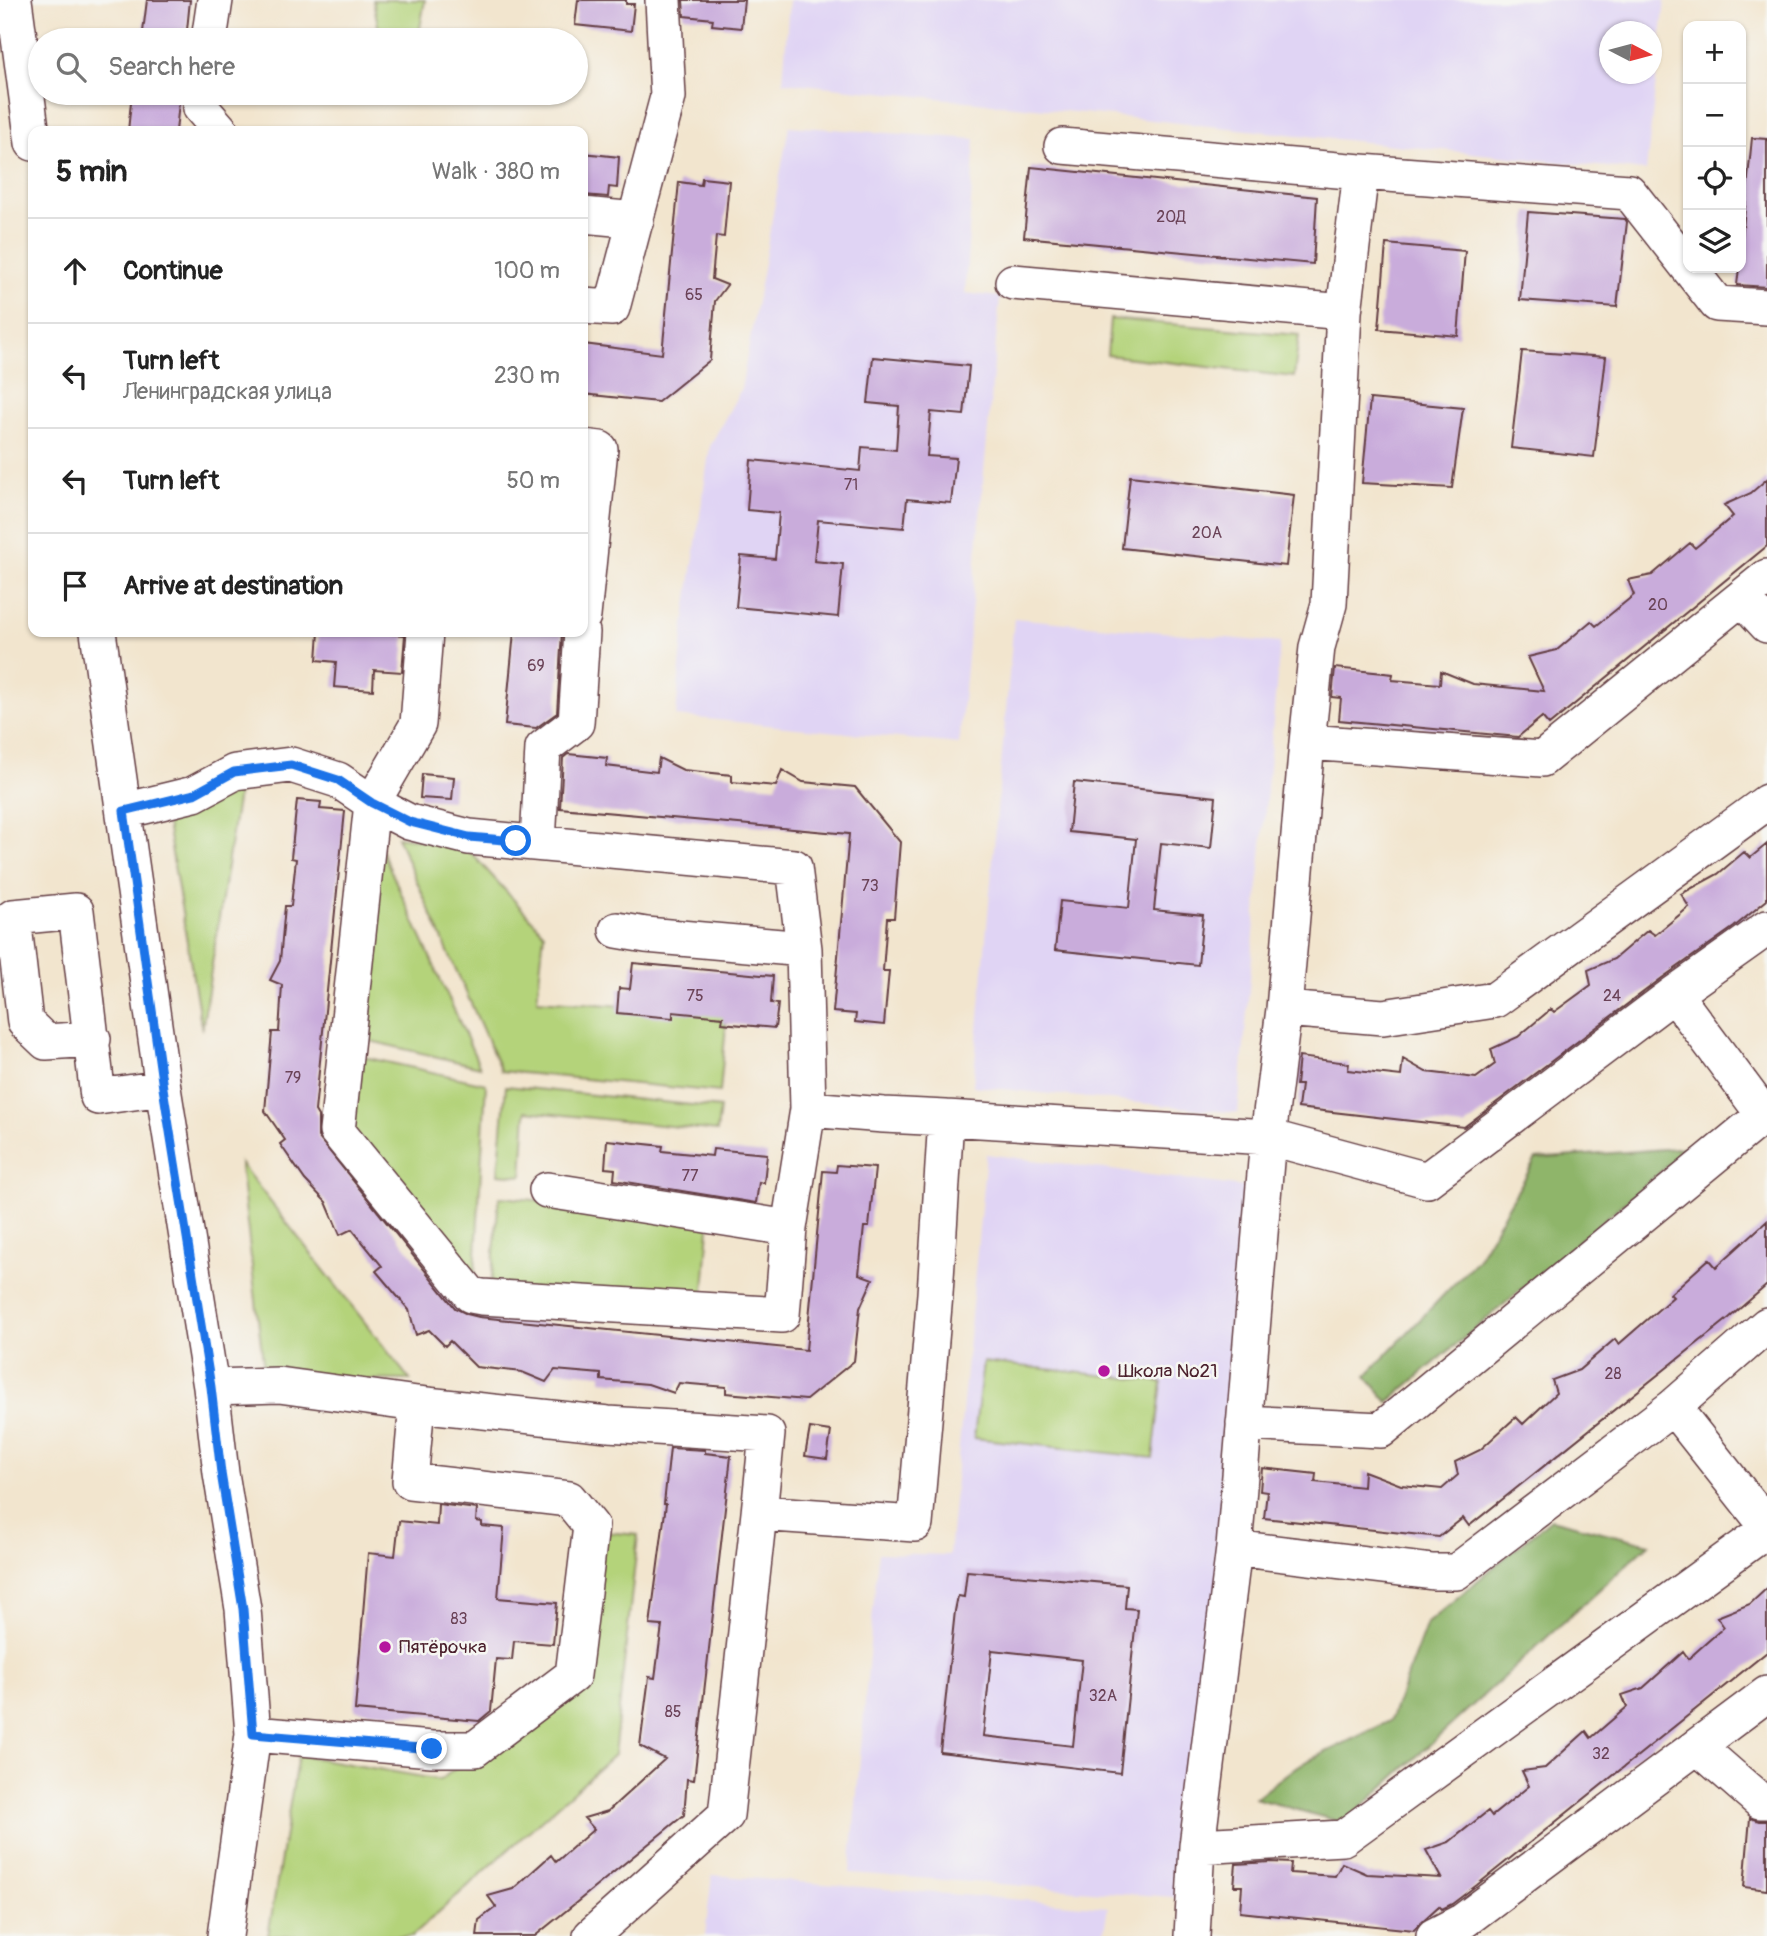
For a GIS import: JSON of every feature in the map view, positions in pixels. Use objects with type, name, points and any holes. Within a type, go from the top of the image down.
[{"type":"street","points":[[14,0],[31,126]]},
{"type":"street","points":[[211,28],[215,0]]},
{"type":"street","points":[[588,306],[612,308],[668,97],[663,0]]},
{"type":"street","points":[[201,105],[217,126]]},
{"type":"street","points":[[1062,146],[1629,192],[1717,304],[1767,307]]},
{"type":"street","points":[[1192,1936],[1197,1846],[1234,1548],[1268,1137],[1284,1009],[1307,742],[1317,647],[1329,604],[1344,312],[1361,172]]},
{"type":"street","points":[[588,215],[636,220]]},
{"type":"street","points":[[1013,282],[1344,312]]},
{"type":"street","points":[[588,448],[600,449],[588,567]]},
{"type":"street","points":[[1307,742],[1542,759],[1754,588],[1767,625]]},
{"type":"street","points":[[99,637],[163,1088],[243,1609],[253,1734],[225,1936]]},
{"type":"street","points":[[124,811],[194,794],[234,772],[291,765],[338,780],[372,803],[410,822],[469,837],[794,867],[804,949],[808,1109],[789,1228],[782,1315],[471,1295],[337,1131],[372,803],[418,724],[425,637]]},
{"type":"street","points":[[538,843],[543,748],[576,723],[582,637]]},
{"type":"street","points":[[1284,1009],[1383,1017],[1495,1000],[1767,802]]},
{"type":"street","points":[[808,1109],[1268,1137],[1427,1180],[1674,994],[1767,928]]},
{"type":"street","points":[[617,930],[804,949]]},
{"type":"street","points":[[1244,1423],[1381,1430],[1766,1115],[1674,994]]},
{"type":"street","points":[[93,1038],[98,1097],[163,1088]]},
{"type":"street","points":[[760,1513],[915,1524],[946,1118]]},
{"type":"street","points":[[547,1190],[789,1228]]},
{"type":"street","points":[[1234,1548],[1433,1572],[1456,1572],[1673,1407],[1767,1325]]},
{"type":"street","points":[[211,1387],[279,1385],[417,1404],[608,1424],[767,1434],[726,1815],[591,1936]]},
{"type":"street","points":[[253,1734],[432,1749],[475,1749],[573,1675],[591,1526],[569,1499],[410,1481],[417,1404]]},
{"type":"street","points":[[1197,1846],[1343,1838],[1767,1528],[1673,1407]]},
{"type":"street","points":[[1434,1936],[1463,1921],[1767,1694]]},
{"type":"street","points":[[1698,1747],[1759,1801],[1767,1801]]},
{"type":"shaded area","points":[[789,0],[1665,0],[1662,27],[1662,21],[1599,21],[1599,84],[1656,84],[1646,171],[783,82]]},
{"type":"shaded area","points":[[789,126],[975,139],[965,293],[1000,297],[959,744],[676,716],[683,632],[710,446],[741,389]]},
{"type":"shaded area","points":[[1014,618],[1280,643],[1238,1113],[973,1086]]},
{"type":"shaded area","name":"Школа №21","points":[[986,1154],[1260,1189],[1187,1898],[850,1873],[878,1553],[949,1555]]},
{"type":"shaded area","points":[[712,1875],[1108,1907],[1103,1936],[705,1936]]},
{"type":"green space","points":[[373,0],[425,0],[420,28],[379,28]]},
{"type":"green space","points":[[1110,319],[1299,335],[1294,377],[1107,355]]},
{"type":"green space","points":[[240,780],[202,1030],[166,818]]},
{"type":"green space","points":[[397,837],[464,845],[544,933],[537,1000],[727,1013],[720,1092],[501,1071]]},
{"type":"green space","points":[[376,838],[480,1067],[358,1038]]},
{"type":"green space","points":[[355,1055],[486,1084],[474,1288],[348,1126]]},
{"type":"green space","points":[[506,1086],[720,1108],[717,1131],[526,1111],[522,1176],[498,1174]]},
{"type":"green space","points":[[1690,1147],[1388,1402],[1366,1376],[1477,1260],[1536,1159]]},
{"type":"green space","points":[[240,1163],[410,1380],[265,1379]]},
{"type":"green space","points":[[499,1197],[710,1215],[703,1303],[491,1287]]},
{"type":"green space","points":[[983,1362],[1162,1382],[1153,1458],[974,1438]]},
{"type":"green space","points":[[1551,1519],[1649,1544],[1344,1823],[1255,1798],[1297,1766],[1390,1721],[1427,1623]]},
{"type":"green space","points":[[604,1532],[638,1535],[614,1755],[412,1936],[268,1936],[298,1755],[440,1780],[582,1675]]},
{"type":"building","points":[[147,0],[190,0],[187,28],[144,28]]},
{"type":"building","points":[[578,0],[626,0],[626,4],[634,4],[631,31],[575,25]]},
{"type":"building","points":[[683,0],[744,0],[741,28],[712,25],[713,19],[684,16]]},
{"type":"building","points":[[131,105],[179,105],[177,126],[129,126]]},
{"type":"building","points":[[1752,138],[1767,139],[1767,287],[1737,285],[1738,273],[1746,273],[1746,198]]},
{"type":"building","points":[[588,154],[619,157],[617,188],[609,187],[608,197],[588,195]]},
{"type":"building","points":[[1031,167],[1317,197],[1313,264],[1024,237]]},
{"type":"building","points":[[702,178],[729,181],[724,237],[716,236],[712,279],[727,285],[715,301],[710,360],[658,402],[588,395],[588,345],[662,354],[679,182],[701,185]]},
{"type":"building","points":[[1528,212],[1625,219],[1627,222],[1617,307],[1520,300]]},
{"type":"building","points":[[1386,244],[1465,251],[1458,336],[1379,329]]},
{"type":"building","points":[[1522,351],[1606,357],[1594,457],[1511,448]]},
{"type":"building","points":[[873,357],[969,366],[964,415],[931,412],[927,456],[956,458],[951,503],[907,499],[904,528],[818,520],[814,561],[843,564],[838,617],[736,607],[741,556],[775,559],[779,513],[747,510],[751,460],[860,471],[862,447],[896,450],[899,406],[868,403]]},
{"type":"building","points":[[1370,399],[1463,408],[1452,488],[1362,483]]},
{"type":"building","points":[[1130,476],[1294,495],[1286,566],[1122,548]]},
{"type":"building","points":[[1767,479],[1767,546],[1549,725],[1542,717],[1518,737],[1339,720],[1341,698],[1332,697],[1335,668],[1393,674],[1392,680],[1440,684],[1441,671],[1473,684],[1544,691],[1528,657],[1557,650],[1591,621],[1596,626],[1634,595],[1628,580],[1652,575],[1690,543],[1695,548],[1733,516],[1724,505],[1751,493]]},
{"type":"building","points":[[319,637],[405,637],[402,672],[374,670],[373,690],[334,687],[336,662],[317,660]]},
{"type":"building","points":[[514,637],[562,637],[557,713],[536,728],[505,725]]},
{"type":"building","points":[[568,754],[607,758],[606,766],[657,772],[659,758],[683,770],[732,775],[732,782],[776,786],[782,770],[803,782],[855,787],[900,842],[894,918],[887,918],[883,971],[889,971],[884,1025],[855,1022],[856,1014],[833,1012],[849,834],[560,808],[563,758]]},
{"type":"building","points":[[422,774],[454,777],[452,800],[420,798]]},
{"type":"building","points":[[1074,782],[1216,797],[1211,848],[1161,843],[1154,910],[1203,915],[1198,965],[1055,950],[1060,901],[1129,908],[1136,839],[1069,832]]},
{"type":"building","points":[[297,800],[321,802],[320,809],[345,811],[315,1111],[318,1116],[318,1137],[455,1308],[479,1317],[806,1350],[823,1171],[836,1172],[837,1165],[875,1168],[869,1227],[864,1227],[859,1274],[873,1279],[860,1308],[854,1361],[806,1400],[726,1393],[726,1387],[679,1383],[674,1393],[648,1384],[601,1380],[601,1374],[555,1370],[546,1382],[522,1372],[476,1367],[450,1341],[445,1346],[429,1330],[416,1335],[409,1310],[376,1271],[382,1266],[352,1229],[340,1235],[326,1202],[305,1180],[280,1144],[285,1140],[265,1111],[272,1032],[279,1032],[282,985],[270,980],[280,961],[285,906],[291,906],[296,859],[291,858]]},
{"type":"building","points":[[1767,844],[1767,900],[1464,1127],[1298,1108],[1301,1085],[1296,1085],[1299,1057],[1349,1063],[1348,1070],[1401,1076],[1403,1059],[1426,1072],[1476,1078],[1495,1064],[1491,1049],[1518,1037],[1551,1009],[1554,1012],[1591,985],[1588,970],[1614,959],[1648,930],[1655,935],[1689,907],[1681,894],[1718,874],[1744,852],[1750,858]]},
{"type":"building","points":[[633,963],[773,976],[771,1003],[778,1004],[775,1028],[722,1023],[723,1017],[673,1012],[673,1018],[617,1013],[619,988],[630,989]]},
{"type":"building","points":[[607,1140],[663,1146],[662,1151],[712,1156],[713,1149],[767,1154],[764,1183],[759,1182],[756,1203],[614,1180],[615,1169],[605,1168]]},
{"type":"building","points":[[1767,1221],[1767,1285],[1469,1526],[1463,1518],[1439,1537],[1264,1518],[1267,1492],[1260,1491],[1262,1468],[1316,1474],[1315,1482],[1363,1487],[1364,1471],[1401,1485],[1442,1489],[1458,1475],[1455,1462],[1480,1450],[1516,1417],[1523,1424],[1556,1393],[1552,1380],[1579,1370],[1615,1339],[1619,1344],[1673,1297],[1670,1294],[1709,1259],[1716,1267]]},
{"type":"building","points":[[810,1428],[831,1431],[827,1459],[805,1456]]},
{"type":"building","points":[[670,1448],[705,1450],[705,1453],[731,1456],[694,1780],[687,1779],[684,1815],[535,1936],[477,1936],[479,1920],[496,1907],[488,1896],[513,1889],[551,1855],[556,1862],[594,1829],[584,1818],[608,1811],[665,1759],[640,1746],[649,1677],[655,1678],[662,1626],[650,1625],[666,1504]]},
{"type":"building","points":[[438,1504],[477,1509],[476,1521],[482,1522],[482,1526],[504,1528],[498,1598],[557,1603],[553,1644],[514,1641],[512,1660],[496,1659],[491,1711],[479,1721],[355,1710],[368,1553],[395,1556],[399,1521],[437,1525]]},
{"type":"building","points":[[967,1571],[1127,1585],[1125,1608],[1137,1609],[1120,1773],[940,1752],[955,1611],[958,1596],[964,1597]],"holes":[[[992,1650],[1082,1660],[1073,1746],[983,1736]]]},
{"type":"building","points":[[1767,1588],[1767,1652],[1477,1885],[1452,1904],[1442,1909],[1439,1906],[1414,1930],[1240,1912],[1242,1886],[1234,1886],[1236,1864],[1291,1863],[1290,1873],[1335,1876],[1342,1863],[1367,1874],[1441,1878],[1426,1850],[1449,1842],[1488,1811],[1492,1816],[1529,1786],[1522,1771],[1545,1768],[1586,1731],[1591,1738],[1627,1707],[1622,1695],[1643,1688],[1683,1652],[1688,1659],[1724,1627],[1717,1617],[1750,1604]]},
{"type":"building","points":[[1750,1818],[1767,1821],[1767,1890],[1744,1887]]},
{"type":"place","name":"Школа №21","points":[[1104,1371]]},
{"type":"place","name":"Пятёрочка","points":[[385,1647]]},
{"type":"route","points":[[432,1749],[253,1734],[243,1609],[163,1088],[124,811],[194,794],[234,772],[291,765],[338,780],[372,803],[410,822],[469,837],[516,841]]}]
